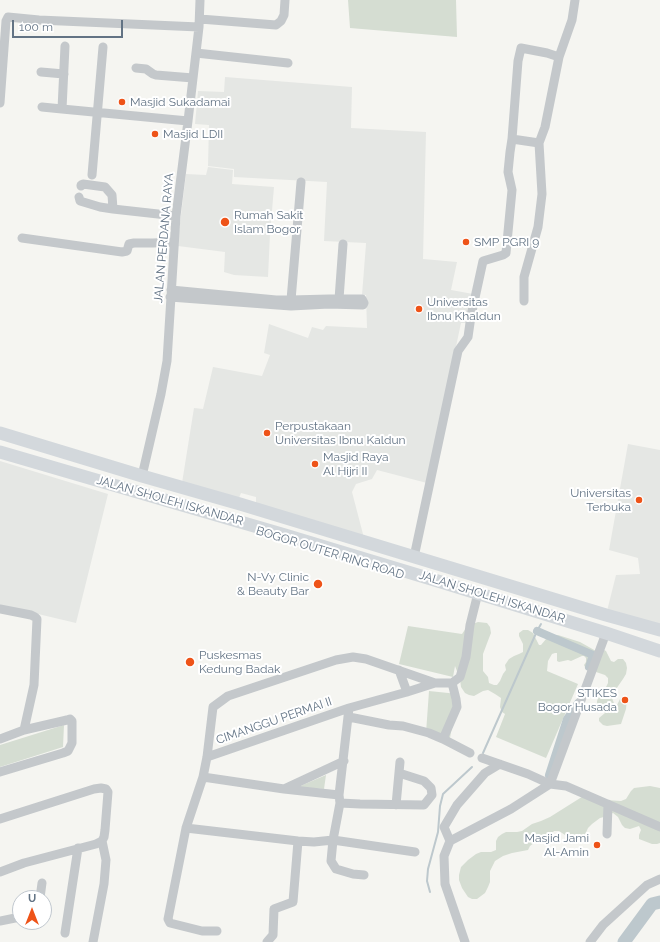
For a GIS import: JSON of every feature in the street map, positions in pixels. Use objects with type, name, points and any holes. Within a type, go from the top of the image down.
[{"type":"highway","name":"JALAN SHOLEH ISKANDAR","points":[[0,433],[660,630]]},
{"type":"highway","name":"BOGOR OUTER RING ROAD","points":[[0,444],[268,521],[660,638]]},
{"type":"highway","name":"JALAN SHOLEH ISKANDAR","points":[[0,453],[337,550],[660,650]]},
{"type":"highway","name":"BOGOR OUTER RING ROAD","points":[[0,453],[248,527],[405,577],[660,650]]},
{"type":"highway","points":[[337,550],[343,536]]},
{"type":"street","name":"JALAN PERDANA RAYA","points":[[142,476],[167,361],[176,216],[196,53],[200,0]]},
{"type":"street","points":[[0,103],[2,39],[8,17],[39,20],[276,25],[284,16],[285,0]]},
{"type":"street","points":[[524,301],[524,277],[538,226],[542,194],[539,143],[545,128],[559,57],[572,20],[575,0]]},
{"type":"street","points":[[62,109],[65,46]]},
{"type":"street","points":[[92,175],[103,47]]},
{"type":"street","points":[[414,557],[458,351],[468,337],[483,261],[503,256],[506,253],[512,190],[508,172],[518,61],[521,48],[559,57]]},
{"type":"street","points":[[196,53],[288,63]]},
{"type":"street","points":[[136,68],[146,69],[156,75],[193,78]]},
{"type":"street","points":[[41,72],[64,74]]},
{"type":"street","points":[[42,107],[188,121]]},
{"type":"street","points":[[512,139],[539,143]]},
{"type":"street","points":[[291,300],[301,182]]},
{"type":"street","points":[[80,186],[83,184],[104,187],[112,195],[113,209]]},
{"type":"street","points":[[79,197],[80,201],[100,207],[176,216]]},
{"type":"street","points":[[22,238],[122,252],[127,251],[129,244],[174,242]]},
{"type":"street","points":[[339,299],[343,244]]},
{"type":"street","points":[[171,294],[213,294],[291,300],[304,302],[329,304],[362,305],[364,303],[362,299],[339,299],[304,302],[276,305],[171,294]]},
{"type":"street","points":[[443,738],[457,707],[452,683],[460,677],[466,657],[470,625],[478,593]]},
{"type":"street","points":[[0,609],[31,615],[37,619],[34,685],[24,730]]},
{"type":"street","points":[[465,942],[445,884],[444,856],[450,841],[511,809],[550,784],[606,633]]},
{"type":"street","name":"CIMANGGU PERMAI II","points":[[217,931],[202,931],[170,923],[168,919],[186,828],[203,777],[213,706],[228,696],[336,660],[352,657],[366,659],[435,683]]},
{"type":"street","points":[[399,670],[407,692]]},
{"type":"street","name":"CIMANGGU PERMAI II","points":[[207,757],[435,683],[452,683]]},
{"type":"street","name":"CIMANGGU PERMAI II","points":[[349,712],[429,732],[470,753]]},
{"type":"street","name":"CIMANGGU PERMAI II","points":[[349,712],[331,860],[336,869],[353,874],[364,874]]},
{"type":"street","points":[[0,739],[24,730],[67,720],[72,721],[72,743],[68,751],[0,772]]},
{"type":"street","points":[[482,758],[528,774],[550,784],[566,786],[660,827]]},
{"type":"street","points":[[284,789],[344,761]]},
{"type":"street","points":[[396,805],[400,762]]},
{"type":"street","points":[[450,841],[444,827],[457,805],[486,774],[500,764]]},
{"type":"street","points":[[203,777],[339,799],[396,805],[424,805],[432,795],[431,788],[424,781],[399,773]]},
{"type":"street","points":[[0,818],[94,789],[106,789],[108,792],[105,830],[102,841],[106,860],[104,884],[93,942]]},
{"type":"street","points":[[607,834],[608,804]]},
{"type":"street","points":[[186,828],[298,841],[314,842],[333,840],[415,852]]},
{"type":"street","points":[[0,872],[24,863],[96,844],[102,841]]},
{"type":"street","points":[[267,942],[273,935],[274,910],[293,902],[298,841]]},
{"type":"street","points":[[65,933],[78,848]]},
{"type":"street","points":[[590,942],[603,926],[647,885],[660,879]]},
{"type":"street","points":[[41,890],[42,883]]},
{"type":"street","points":[[0,921],[12,919]]},
{"type":"shaded area","points":[[348,0],[456,0],[457,37],[350,28]]},
{"type":"shaded area","name":"Universitas Ibnu Khaldun","points":[[225,77],[352,87],[351,128],[426,132],[423,259],[457,262],[451,290],[473,294],[468,323],[461,323],[427,483],[377,470],[372,479],[356,484],[352,492],[364,538],[256,504],[256,497],[241,493],[239,498],[182,483],[194,408],[203,409],[213,367],[262,376],[270,355],[264,353],[269,324],[308,338],[312,327],[323,330],[326,326],[367,328],[366,295],[362,295],[366,243],[324,241],[327,182],[234,177],[234,169],[208,166],[209,125],[195,124],[198,91],[224,92]]},
{"type":"shaded area","name":"Rumah Sakit Islam Bogor","points":[[208,167],[233,170],[232,184],[274,187],[268,277],[234,275],[224,272],[225,252],[178,246],[186,174],[206,175]]},
{"type":"shaded area","name":"Universitas Terbuka","points":[[628,444],[660,450],[660,630],[606,615],[616,575],[640,574],[638,558],[609,550]]},
{"type":"shaded area","points":[[0,461],[108,494],[76,623],[0,605]]},
{"type":"shaded area","points":[[478,622],[487,623],[490,627],[491,633],[483,654],[483,671],[488,677],[489,683],[494,685],[497,685],[500,681],[506,670],[505,665],[509,659],[523,652],[523,644],[519,633],[523,630],[528,630],[533,633],[539,645],[541,645],[550,636],[558,635],[580,642],[596,651],[604,650],[611,661],[614,662],[618,659],[623,659],[627,668],[626,674],[614,692],[612,698],[615,706],[623,696],[627,698],[626,709],[621,724],[607,726],[603,725],[599,721],[599,718],[605,713],[597,705],[597,701],[608,683],[608,678],[605,675],[586,669],[584,665],[586,658],[584,656],[571,661],[568,660],[559,662],[557,661],[557,653],[555,653],[552,654],[548,661],[547,671],[578,684],[546,758],[496,737],[505,714],[502,712],[500,707],[501,698],[488,690],[474,696],[465,693],[461,687],[460,679],[455,666],[453,677],[399,664],[408,626],[462,634],[470,625]]},
{"type":"shaded area","points":[[429,691],[458,694],[450,738],[426,733]]},
{"type":"shaded area","points":[[64,725],[63,747],[0,767],[0,745]]},
{"type":"shaded area","points":[[326,775],[324,789],[298,787]]},
{"type":"shaded area","points":[[650,786],[660,788],[660,843],[652,844],[639,839],[641,830],[639,826],[630,829],[625,828],[618,817],[613,813],[600,818],[592,824],[588,828],[584,837],[580,840],[571,839],[559,831],[554,831],[544,842],[534,843],[528,850],[503,856],[495,861],[490,871],[490,882],[488,887],[485,893],[477,899],[468,897],[462,888],[459,880],[461,867],[476,854],[496,850],[496,841],[502,834],[506,832],[522,831],[532,824],[550,817],[585,795],[606,800],[621,801],[626,799],[634,788]]},
{"type":"waterway","points":[[483,753],[541,624]]},
{"type":"waterway","points":[[537,631],[593,655],[589,667]]},
{"type":"waterway","points":[[549,775],[567,719],[578,703]]},
{"type":"waterway","points":[[430,892],[427,881],[428,869],[438,832],[440,806],[443,794],[472,767]]},
{"type":"waterway","points":[[624,942],[652,904],[660,902]]},
{"type":"place","name":"Masjid Sukadamai","points":[[122,102]]},
{"type":"place","name":"Masjid LDII","points":[[155,134]]},
{"type":"place","name":"Rumah Sakit Islam Bogor","points":[[225,222]]},
{"type":"place","name":"SMP PGRI 9","points":[[466,242]]},
{"type":"place","name":"Universitas Ibnu Khaldun","points":[[419,309]]},
{"type":"place","name":"Perpustakaan Universitas Ibnu Kaldun","points":[[267,433]]},
{"type":"place","name":"Masjid Raya Al Hijri II","points":[[315,464]]},
{"type":"place","name":"Universitas Terbuka","points":[[639,500]]},
{"type":"place","name":"N-Vy Clinic & Beauty Bar","points":[[318,584]]},
{"type":"place","name":"Puskesmas Kedung Badak","points":[[190,662]]},
{"type":"place","name":"STIKES Bogor Husada","points":[[625,700]]},
{"type":"place","name":"Masjid Jami Al-Amin","points":[[597,845]]}]
